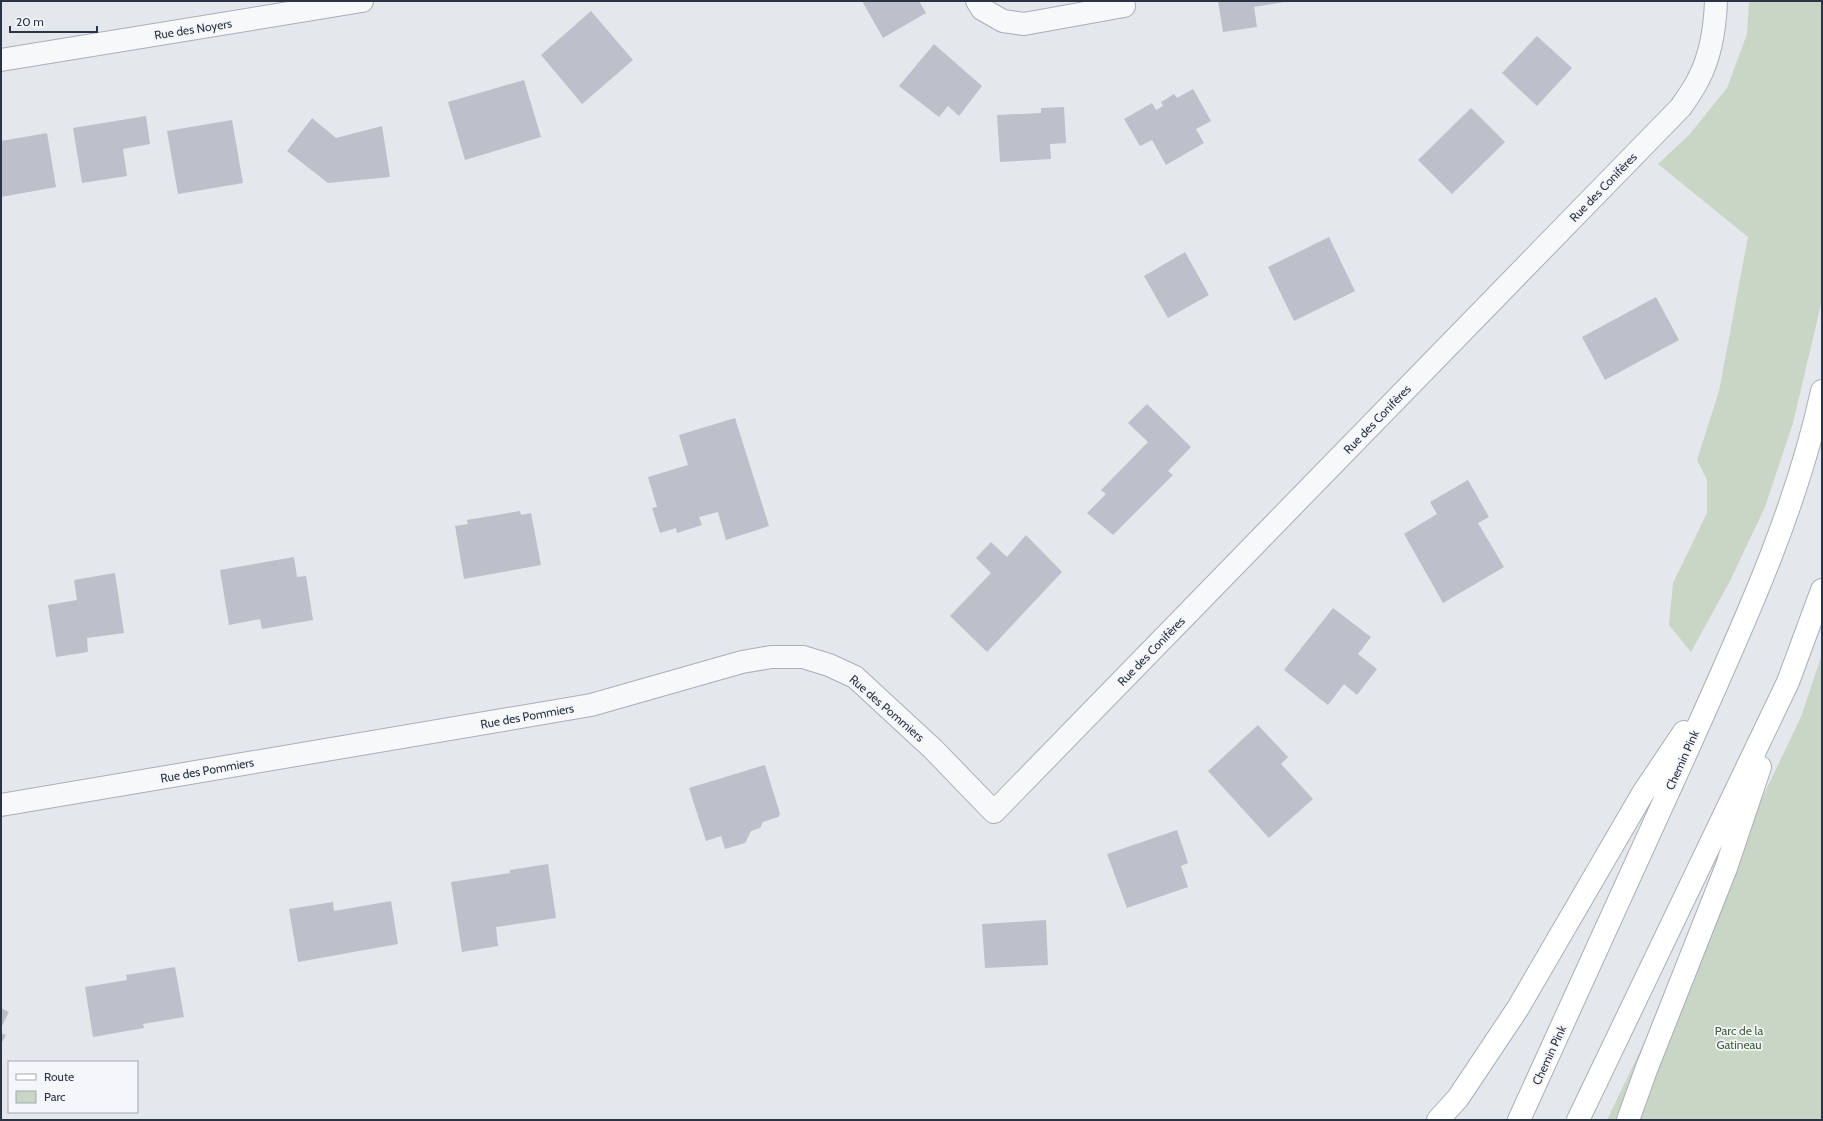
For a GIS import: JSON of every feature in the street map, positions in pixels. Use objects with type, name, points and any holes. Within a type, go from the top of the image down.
[{"type":"main road","name":"Chemin Pink","points":[[1519,1120],[1720,677],[1789,508],[1807,454],[1822,391]]},
{"type":"main road","points":[[1628,1120],[1646,1070],[1726,868],[1788,682],[1822,590]]},
{"type":"main road","points":[[1438,1120],[1458,1098],[1518,1008],[1643,792],[1720,677]]},
{"type":"main road","points":[[1578,1120],[1788,682]]},
{"type":"street","name":"Rue des Noyers","points":[[1,60],[362,1]]},
{"type":"street","points":[[977,1],[982,10],[1003,21],[1024,24],[1124,6]]},
{"type":"street","name":"Rue des Conifères","points":[[994,812],[1681,107],[1698,81],[1708,57],[1715,24],[1716,1]]},
{"type":"street","name":"Rue des Pommiers","points":[[1,805],[591,705],[742,662],[772,656],[803,657],[829,665],[855,677],[933,749],[994,812]]},
{"type":"green space","points":[[1749,1],[1822,1],[1822,300],[1793,423],[1765,507],[1730,581],[1691,652],[1669,625],[1673,583],[1707,513],[1707,480],[1697,460],[1719,391],[1748,237],[1658,164],[1689,135],[1727,88],[1747,34]]},
{"type":"green space","name":"Parc de la Gatineau","points":[[1822,654],[1822,1120],[1607,1120],[1801,717]]},
{"type":"building","points":[[862,1],[919,1],[926,13],[883,38]]},
{"type":"building","points":[[1218,1],[1285,2],[1254,7],[1257,27],[1223,32]]},
{"type":"building","points":[[591,11],[633,60],[582,104],[541,55]]},
{"type":"building","points":[[1537,36],[1572,68],[1537,106],[1502,73]]},
{"type":"building","points":[[934,44],[982,86],[959,116],[948,106],[939,117],[899,86]]},
{"type":"building","points":[[524,80],[541,137],[465,160],[448,102]]},
{"type":"building","points":[[1193,89],[1211,121],[1196,129],[1204,143],[1166,165],[1152,140],[1140,146],[1124,119],[1152,103],[1156,110],[1163,106],[1161,102],[1174,94],[1177,98]]},
{"type":"building","points":[[1064,107],[1066,143],[1050,144],[1051,159],[1000,162],[997,115],[1041,113],[1041,108]]},
{"type":"building","points":[[1471,108],[1505,142],[1452,194],[1418,160]]},
{"type":"building","points":[[146,116],[150,144],[123,149],[127,176],[82,183],[73,128]]},
{"type":"building","points":[[312,118],[336,138],[382,126],[390,177],[328,183],[287,151]]},
{"type":"building","points":[[232,120],[243,183],[178,194],[167,131]]},
{"type":"building","points":[[47,133],[56,187],[1,197],[1,141]]},
{"type":"building","points":[[1329,237],[1355,291],[1294,321],[1268,267]]},
{"type":"building","points":[[1185,252],[1209,295],[1168,318],[1144,276]]},
{"type":"building","points":[[1656,297],[1679,340],[1605,380],[1582,337]]},
{"type":"building","points":[[1147,404],[1191,447],[1168,471],[1173,475],[1113,535],[1087,513],[1106,494],[1101,490],[1148,442],[1128,423]]},
{"type":"building","points":[[735,418],[769,526],[726,540],[718,512],[699,517],[702,525],[677,533],[676,528],[660,533],[652,508],[657,507],[648,477],[688,465],[679,435]]},
{"type":"building","points":[[1468,480],[1489,517],[1478,523],[1504,567],[1443,603],[1404,534],[1437,514],[1430,502]]},
{"type":"building","points":[[520,511],[521,515],[531,513],[541,565],[464,579],[455,526],[468,524],[467,520]]},
{"type":"building","points":[[1026,535],[1062,572],[987,652],[950,616],[991,573],[976,558],[991,542],[1007,557]]},
{"type":"building","points":[[294,557],[297,577],[306,576],[313,620],[262,629],[260,619],[229,625],[220,570]]},
{"type":"building","points":[[115,573],[124,633],[87,638],[88,652],[56,657],[48,605],[77,600],[74,580]]},
{"type":"building","points":[[1333,608],[1371,637],[1358,654],[1377,669],[1357,695],[1344,684],[1328,705],[1284,670]]},
{"type":"building","points":[[1258,725],[1288,757],[1281,764],[1313,799],[1269,838],[1208,771]]},
{"type":"building","points":[[765,765],[780,814],[778,817],[763,822],[760,828],[751,831],[745,843],[725,849],[721,836],[706,841],[689,788]]},
{"type":"building","points":[[1177,830],[1188,863],[1181,866],[1188,887],[1127,908],[1107,854]]},
{"type":"building","points":[[548,864],[556,918],[496,927],[498,946],[462,952],[451,882],[510,873],[510,870]]},
{"type":"building","points":[[391,901],[398,944],[298,962],[289,909],[333,902],[334,911]]},
{"type":"building","points":[[1046,920],[1048,965],[985,968],[982,924]]},
{"type":"building","points":[[175,967],[184,1017],[143,1024],[144,1028],[93,1037],[85,987],[127,980],[126,975]]},
{"type":"building","points":[[1,1008],[9,1012],[1,1028]]},
{"type":"building","points":[[1,1033],[6,1035],[1,1044]]}]
